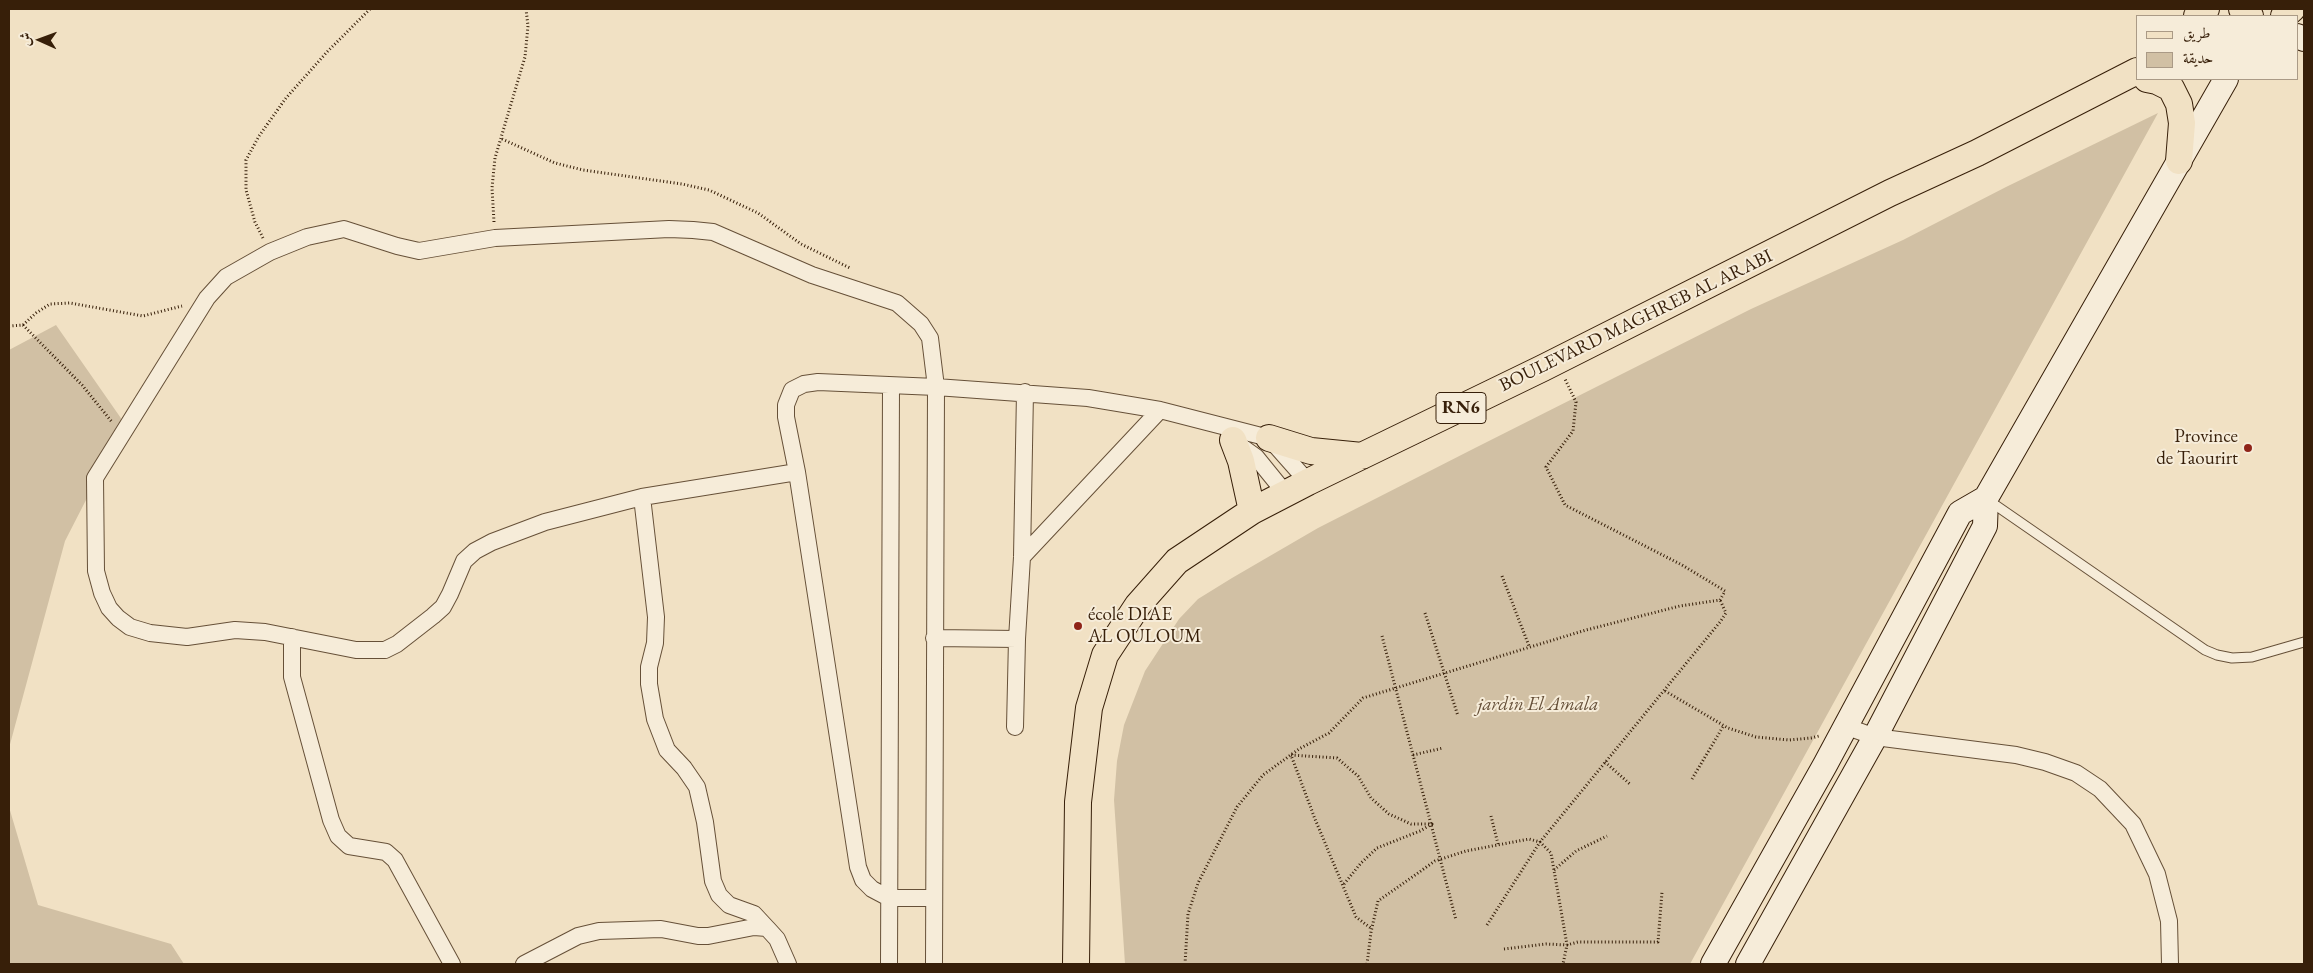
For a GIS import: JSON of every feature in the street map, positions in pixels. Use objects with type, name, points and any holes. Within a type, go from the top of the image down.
[{"type":"main road","name":"BOULEVARD MAGHREB AL ARABI","points":[[1076,964],[1078,802],[1089,708],[1105,655],[1138,605],[1177,561],[1252,510],[1557,362],[1890,193],[1977,154],[2136,76]]},
{"type":"main road","points":[[2154,80],[2171,88],[2179,104],[2182,123],[2179,162]]},
{"type":"main road","points":[[1269,438],[1311,451],[1362,456]]},
{"type":"main road","points":[[1233,440],[1242,461],[1252,510]]},
{"type":"street","points":[[1748,964],[1875,737],[1985,526],[1986,498],[2225,80]]},
{"type":"street","points":[[797,472],[642,497],[544,522],[492,542],[475,551],[464,561],[443,607],[397,644],[385,650],[356,650],[266,632],[235,630],[186,637],[150,633],[130,627],[109,608],[96,570],[95,478],[207,298],[226,277],[270,252],[307,237],[344,229],[419,251],[495,238],[670,228],[713,232],[741,242],[812,275],[897,303],[921,324],[930,338],[936,387],[934,964]]},
{"type":"street","points":[[934,898],[889,898],[872,889],[863,880],[858,866],[797,472],[786,417],[786,404],[792,390],[804,384],[818,382],[936,387],[1088,398],[1160,410],[1202,419],[1269,438],[1297,488]]},
{"type":"street","points":[[889,964],[891,386]]},
{"type":"street","points":[[1015,727],[1017,639],[1022,557],[1025,392]]},
{"type":"street","points":[[1022,557],[1160,410]]},
{"type":"street","points":[[1202,419],[1297,488]]},
{"type":"street","points":[[642,497],[656,617],[655,644],[649,667],[649,684],[655,719],[667,750],[684,768],[697,787],[705,822],[713,881],[719,895],[729,905],[754,914],[777,939],[788,964]]},
{"type":"street","points":[[1713,964],[1825,765],[1960,512],[1986,498]]},
{"type":"street","points":[[292,637],[292,677],[331,820],[338,836],[349,846],[386,852],[395,860],[452,964]]},
{"type":"street","points":[[934,638],[1017,639]]},
{"type":"street","points":[[1845,726],[1875,737],[2016,755],[2076,773],[2100,789],[2133,824],[2157,874],[2169,920],[2170,964]]},
{"type":"street","points":[[1737,921],[1763,937]]},
{"type":"street","points":[[524,964],[578,936],[599,930],[661,929],[698,936],[754,926],[767,928]]},
{"type":"lane","points":[[1986,498],[2205,650],[2217,656],[2232,658],[2252,657],[2304,642]]},
{"type":"path","points":[[270,252],[255,222],[246,190],[246,160],[259,136],[286,98],[327,52],[370,9]]},
{"type":"path","points":[[495,238],[492,188],[495,158],[525,57],[528,26],[526,9]]},
{"type":"path","points":[[502,139],[555,163],[583,170],[682,184],[709,190],[758,213],[801,244],[852,269]]},
{"type":"path","points":[[9,326],[23,325],[36,312],[50,304],[70,303],[142,316],[163,312],[207,298]]},
{"type":"path","points":[[23,325],[82,384],[122,434]]},
{"type":"path","points":[[1185,964],[1188,914],[1198,883],[1237,808],[1263,775],[1291,755],[1329,733],[1362,698],[1445,674],[1529,646],[1680,606],[1720,600],[1726,591],[1682,565],[1565,505],[1546,467],[1574,431],[1576,402],[1557,362]]},
{"type":"path","points":[[1502,576],[1529,646]]},
{"type":"path","points":[[1487,925],[1540,842],[1723,618],[1726,613],[1720,600]]},
{"type":"path","points":[[1425,613],[1458,716]]},
{"type":"path","points":[[1382,636],[1456,920]]},
{"type":"path","points":[[1665,691],[1724,725],[1756,737],[1789,740],[1811,738],[1845,726]]},
{"type":"path","points":[[1692,779],[1724,725]]},
{"type":"path","points":[[1413,755],[1443,748]]},
{"type":"path","points":[[1291,755],[1337,758],[1358,776],[1371,798],[1389,814],[1411,824],[1432,824]]},
{"type":"path","points":[[1291,755],[1315,819],[1344,884],[1356,917],[1372,929]]},
{"type":"path","points":[[1605,762],[1632,785]]},
{"type":"path","points":[[1491,816],[1498,844]]},
{"type":"path","points":[[1344,884],[1361,863],[1377,848],[1420,831],[1432,824]]},
{"type":"path","points":[[1554,870],[1576,851],[1607,836]]},
{"type":"path","points":[[1367,964],[1378,901],[1419,871],[1440,859],[1498,844],[1529,839],[1540,842],[1551,853],[1567,946],[1563,964]]},
{"type":"path","points":[[1504,949],[1546,944],[1567,946],[1578,942],[1658,942],[1662,892]]},
{"type":"green space","name":"jardin El Amala","points":[[2158,113],[1690,964],[1125,964],[1114,800],[1117,761],[1124,725],[1145,671],[1179,619],[1198,599],[1318,528],[1473,449],[1751,309],[1903,240],[2006,187]]},
{"type":"green space","points":[[56,325],[125,424],[65,541],[9,748],[9,350]]},
{"type":"green space","points":[[9,807],[38,905],[171,944],[184,964],[9,964]]},
{"type":"place","name":"Province de Taourirt","points":[[2248,448]]},
{"type":"place","name":"école DIAE AL OULOUM","points":[[1078,626]]}]
